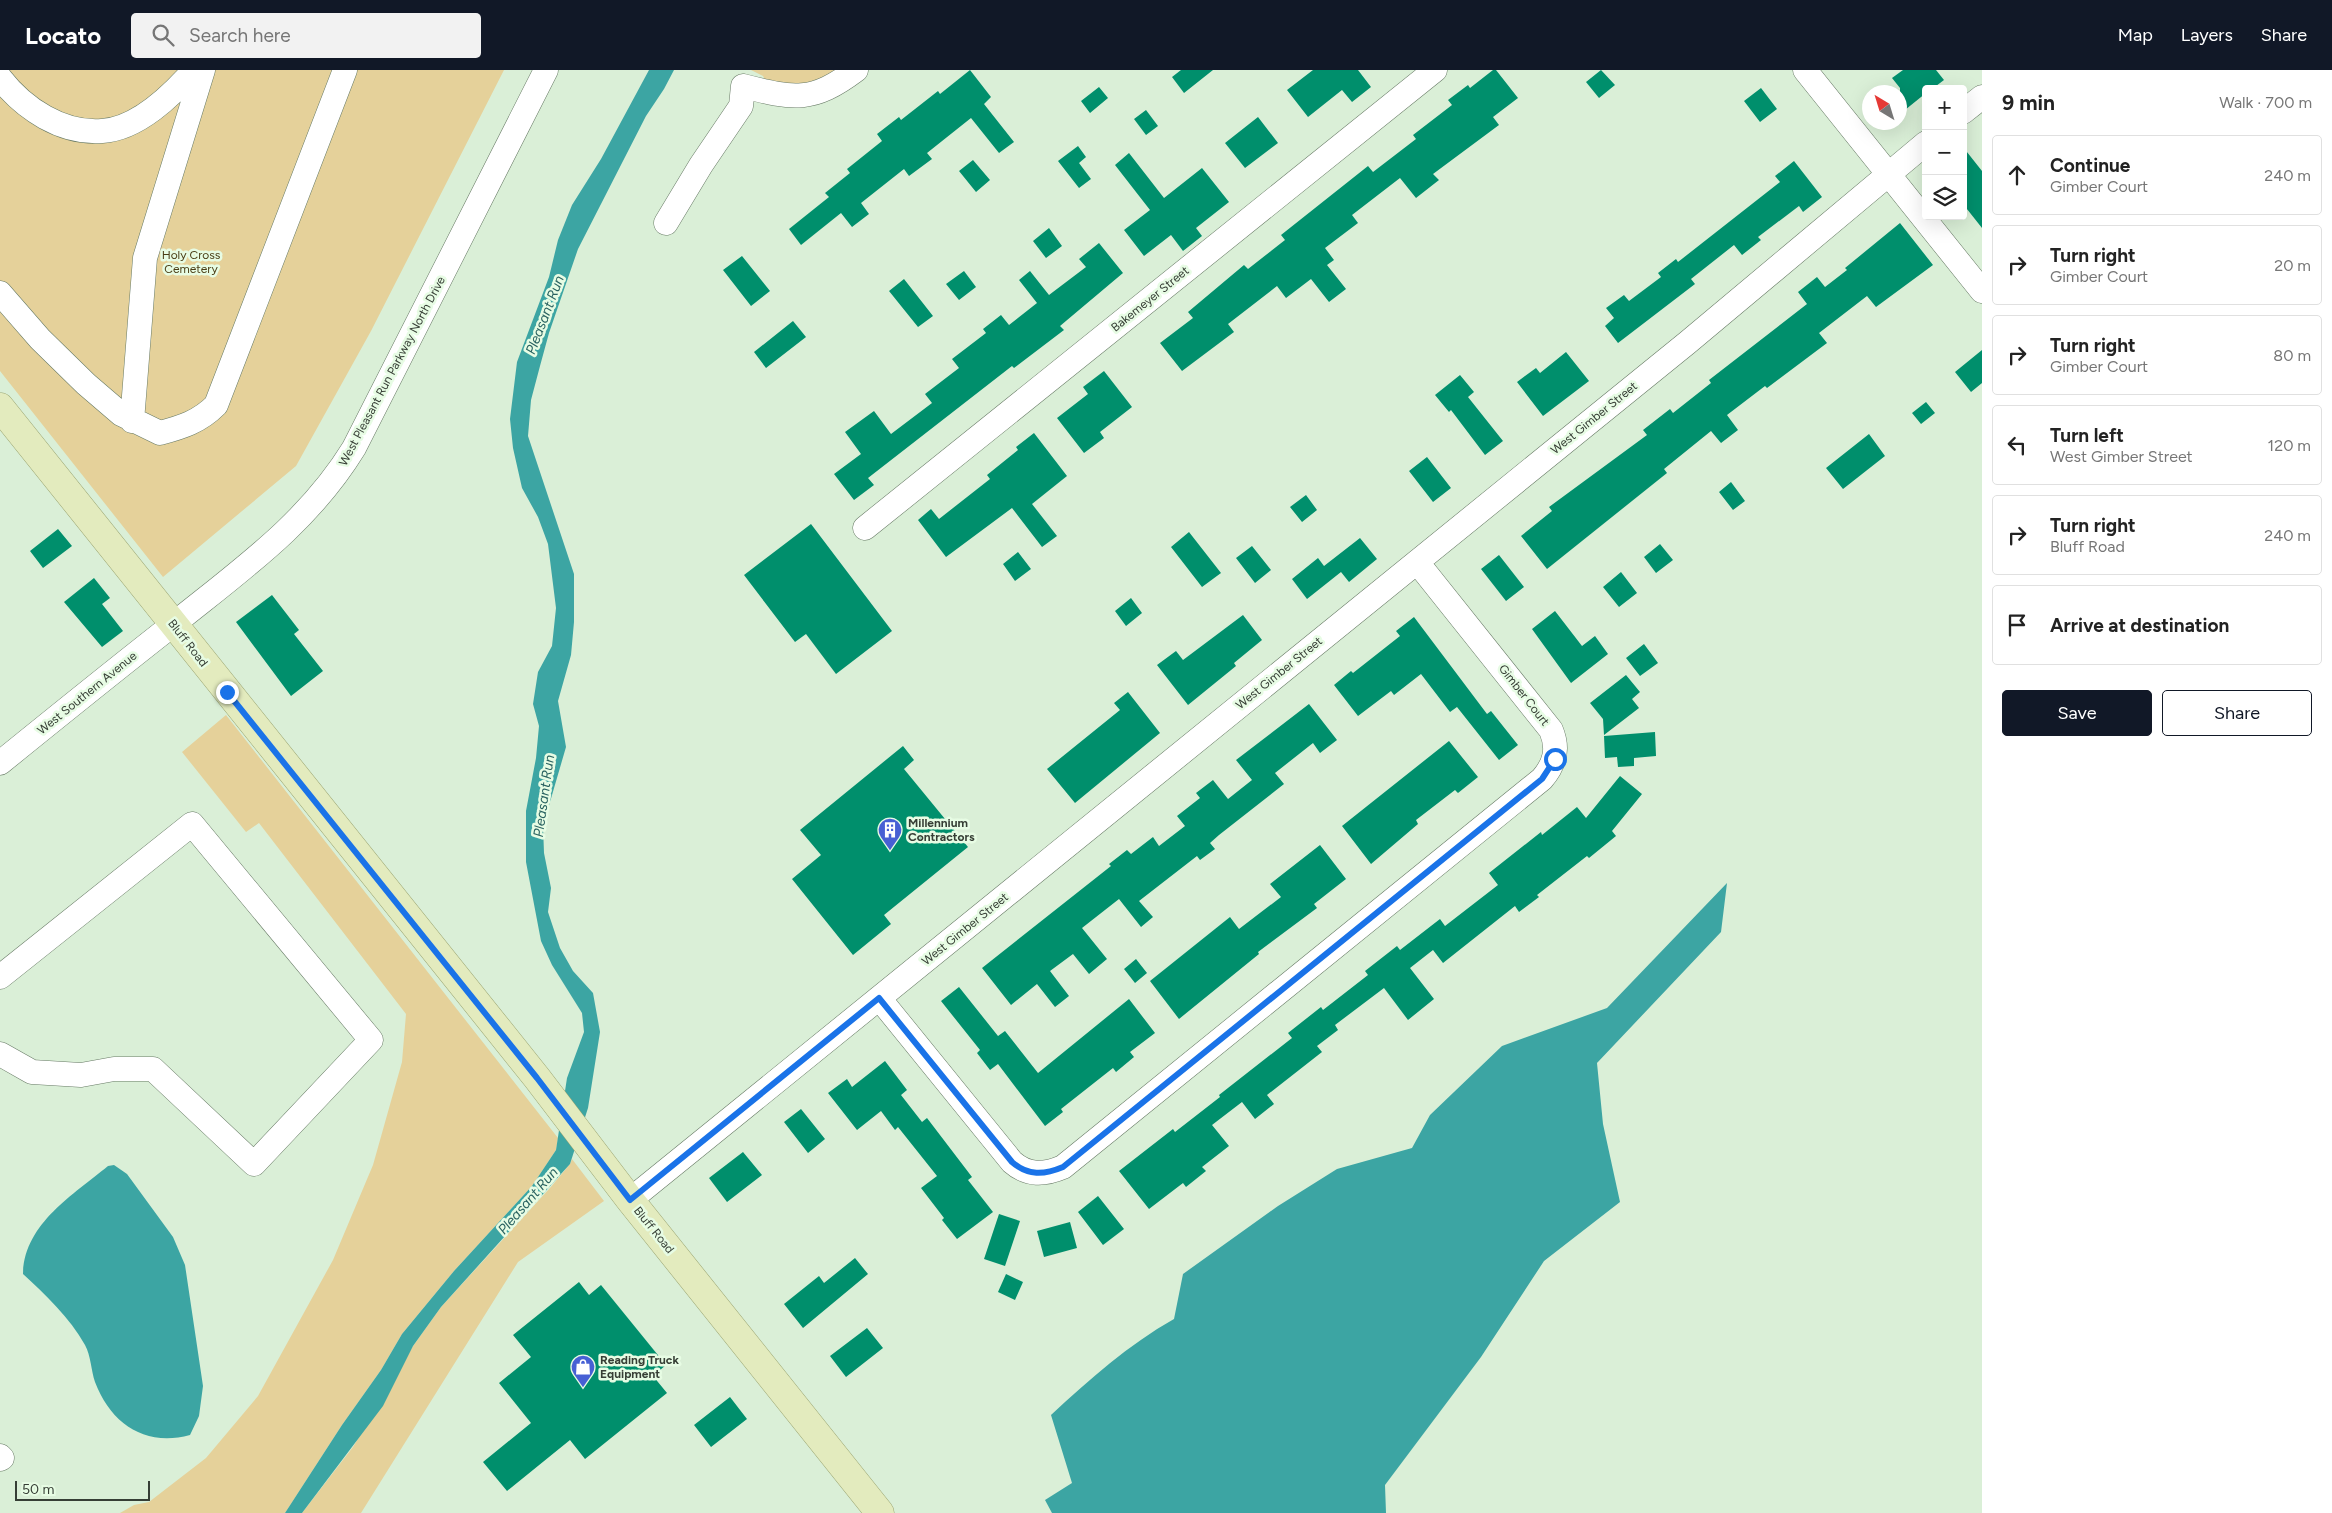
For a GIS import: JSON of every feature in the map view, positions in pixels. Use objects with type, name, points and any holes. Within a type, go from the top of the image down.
[{"type":"main road","name":"Bluff Road","points":[[0,407],[537,1078],[630,1200],[880,1513]]},
{"type":"street","points":[[0,78],[15,96],[43,117],[74,129],[103,131],[127,124],[149,112],[194,70]]},
{"type":"street","points":[[132,421],[145,258],[203,70]]},
{"type":"street","points":[[0,293],[40,339],[86,384],[132,421],[160,433],[191,424],[205,416],[216,405],[345,70]]},
{"type":"street","name":"West Pleasant Run Parkway North Drive","points":[[174,624],[253,561],[300,520],[341,468],[358,440],[546,70]]},
{"type":"street","points":[[666,223],[701,165],[741,106],[743,86],[781,96],[799,97],[826,90],[856,70]]},
{"type":"street","name":"Bakemeyer Street","points":[[865,528],[1436,70]]},
{"type":"street","points":[[1805,70],[1982,291]]},
{"type":"street","points":[[1967,109],[1982,96]]},
{"type":"street","name":"West Gimber Street","points":[[630,1200],[1687,343],[1922,146]]},
{"type":"street","name":"Gimber Court","points":[[879,998],[1012,1162],[1028,1172],[1040,1174],[1052,1172],[1063,1167],[1542,779],[1555,759],[1556,747],[1551,730],[1417,562]]},
{"type":"street","name":"West Southern Avenue","points":[[0,763],[174,624]]},
{"type":"street","points":[[0,977],[192,824],[371,1040],[254,1164],[153,1069],[114,1069],[81,1075],[32,1072],[0,1054]]},
{"type":"green space","name":"Holy Cross Cemetery","points":[[0,70],[504,70],[371,331],[296,466],[163,577],[0,371]]},
{"type":"green space","points":[[751,70],[851,70],[810,94],[768,87],[763,76]]},
{"type":"green space","points":[[226,715],[558,1138],[556,1150],[532,1186],[454,1271],[402,1334],[381,1370],[342,1425],[285,1513],[120,1513],[134,1505],[149,1502],[206,1458],[258,1396],[333,1260],[373,1165],[402,1062],[406,1014],[259,823],[246,832],[182,752]]},
{"type":"green space","points":[[572,1159],[604,1201],[518,1262],[361,1513],[302,1513],[353,1447],[413,1346],[441,1307],[550,1188]]},
{"type":"water","name":"Pleasant Run","points":[[649,70],[674,70],[646,116],[578,249],[549,333],[540,366],[531,400],[528,436],[574,574],[574,622],[571,655],[558,701],[566,747],[543,826],[544,853],[551,888],[548,912],[560,948],[573,971],[593,993],[600,1032],[588,1108],[570,1164],[441,1307],[413,1346],[383,1406],[302,1513],[285,1513],[342,1425],[381,1370],[402,1334],[454,1271],[532,1186],[556,1150],[567,1078],[584,1032],[582,1013],[552,965],[541,941],[526,862],[526,811],[536,758],[539,726],[533,704],[538,672],[552,646],[556,608],[548,544],[538,517],[522,488],[513,448],[510,419],[517,362],[549,277],[558,240],[572,205],[601,159]]},
{"type":"water","points":[[1727,883],[1721,932],[1597,1063],[1603,1124],[1620,1202],[1544,1261],[1481,1357],[1385,1485],[1386,1513],[1052,1513],[1045,1500],[1072,1483],[1051,1415],[1125,1351],[1174,1319],[1183,1274],[1278,1206],[1337,1169],[1412,1148],[1430,1115],[1502,1046],[1607,1008]]},
{"type":"water","points":[[114,1165],[127,1174],[173,1237],[185,1265],[203,1386],[199,1416],[190,1435],[158,1438],[144,1435],[120,1420],[110,1410],[102,1397],[95,1382],[87,1349],[79,1335],[57,1307],[23,1274],[26,1256],[32,1240],[41,1226],[66,1200],[108,1166]]},
{"type":"building","points":[[970,70],[991,97],[984,104],[1014,142],[999,153],[971,118],[927,153],[932,159],[909,176],[904,169],[861,203],[869,214],[852,227],[841,213],[801,245],[789,229],[829,197],[825,193],[850,173],[847,169],[882,141],[877,134],[899,117],[901,120],[938,91],[940,94]]},
{"type":"building","points":[[1181,70],[1213,70],[1184,93],[1172,77]]},
{"type":"building","points":[[1313,70],[1358,70],[1371,87],[1352,102],[1342,90],[1308,117],[1287,90]]},
{"type":"building","points":[[1493,70],[1496,70],[1518,98],[1493,117],[1499,125],[1433,174],[1439,180],[1416,198],[1400,178],[1352,215],[1358,223],[1325,248],[1334,260],[1327,265],[1346,289],[1329,302],[1311,279],[1286,298],[1277,286],[1228,324],[1234,332],[1182,371],[1160,343],[1193,318],[1188,312],[1244,265],[1248,269],[1285,240],[1281,235],[1368,166],[1373,172],[1416,139],[1413,135],[1452,105],[1448,100],[1468,85],[1470,88]]},
{"type":"building","points":[[1601,70],[1615,85],[1599,98],[1586,82]]},
{"type":"building","points":[[1903,70],[1936,70],[1944,80],[1937,85],[1922,85],[1922,96],[1907,108],[1907,85],[1898,85],[1892,78]]},
{"type":"building","points":[[1099,87],[1108,98],[1090,113],[1081,101]]},
{"type":"building","points":[[1761,88],[1777,109],[1760,122],[1744,101]]},
{"type":"building","points":[[1146,110],[1158,126],[1146,135],[1134,119]]},
{"type":"building","points":[[1258,117],[1278,143],[1245,168],[1225,143]]},
{"type":"building","points":[[1078,146],[1086,157],[1079,163],[1091,179],[1079,188],[1058,161]]},
{"type":"building","points":[[1967,152],[1982,171],[1982,228],[1967,209]]},
{"type":"building","points":[[1129,153],[1164,198],[1202,168],[1229,202],[1196,228],[1202,236],[1183,251],[1171,235],[1144,256],[1124,230],[1150,210],[1115,165]]},
{"type":"building","points":[[973,160],[990,180],[976,192],[959,171]]},
{"type":"building","points":[[1794,161],[1822,197],[1803,212],[1799,206],[1758,237],[1761,240],[1742,255],[1734,245],[1691,279],[1695,284],[1618,343],[1605,326],[1614,318],[1606,308],[1624,295],[1629,301],[1661,277],[1658,273],[1676,259],[1678,262],[1780,182],[1775,176]]},
{"type":"building","points":[[1900,223],[1933,265],[1876,307],[1867,296],[1819,333],[1827,343],[1727,415],[1738,430],[1721,443],[1711,431],[1664,469],[1667,473],[1547,569],[1521,536],[1552,511],[1549,507],[1647,435],[1643,430],[1670,409],[1673,413],[1711,383],[1709,380],[1807,304],[1798,292],[1817,277],[1825,287]]},
{"type":"building","points":[[1049,228],[1062,246],[1046,258],[1033,241]]},
{"type":"building","points":[[1099,243],[1123,273],[1060,326],[1064,330],[1014,368],[1012,366],[868,478],[874,485],[854,500],[834,474],[861,454],[845,432],[874,411],[891,434],[932,403],[925,394],[959,368],[952,359],[986,333],[983,329],[1001,315],[1009,325],[1037,303],[1019,280],[1030,271],[1049,295],[1086,267],[1079,259]]},
{"type":"building","points":[[742,256],[770,291],[751,306],[723,270]]},
{"type":"building","points":[[964,271],[976,287],[959,300],[946,284]]},
{"type":"building","points":[[904,279],[933,316],[918,327],[889,291]]},
{"type":"building","points":[[793,321],[806,337],[766,368],[754,352]]},
{"type":"building","points":[[1982,350],[1982,383],[1971,392],[1955,372]]},
{"type":"building","points":[[1566,352],[1589,381],[1543,416],[1517,382],[1536,368],[1540,373]]},
{"type":"building","points":[[1104,371],[1132,407],[1100,432],[1104,438],[1084,453],[1057,418],[1088,394],[1083,387]]},
{"type":"building","points":[[1460,375],[1474,392],[1468,397],[1503,441],[1485,455],[1451,410],[1449,412],[1435,395]]},
{"type":"building","points":[[1926,402],[1935,413],[1921,424],[1912,413]]},
{"type":"building","points":[[1034,433],[1067,476],[1032,504],[1057,536],[1042,547],[1012,508],[946,557],[918,520],[931,509],[939,519],[990,479],[987,475],[1018,450],[1016,447]]},
{"type":"building","points":[[1869,434],[1885,456],[1843,489],[1826,468]]},
{"type":"building","points":[[1427,457],[1451,488],[1433,502],[1409,471]]},
{"type":"building","points":[[1731,482],[1745,501],[1733,510],[1719,492]]},
{"type":"building","points":[[1306,495],[1317,510],[1302,522],[1290,507]]},
{"type":"building","points":[[811,524],[892,631],[836,674],[806,634],[795,642],[744,575]]},
{"type":"building","points":[[58,529],[72,546],[43,568],[30,551]]},
{"type":"building","points":[[1189,532],[1221,573],[1202,587],[1171,547]]},
{"type":"building","points":[[1360,538],[1377,559],[1349,582],[1341,572],[1307,599],[1292,579],[1318,558],[1324,566]]},
{"type":"building","points":[[1660,544],[1673,560],[1656,573],[1644,557]]},
{"type":"building","points":[[1252,546],[1271,570],[1255,583],[1236,558]]},
{"type":"building","points":[[1018,552],[1031,569],[1015,581],[1003,564]]},
{"type":"building","points":[[1499,555],[1524,587],[1506,601],[1481,569]]},
{"type":"building","points":[[1621,572],[1637,593],[1619,607],[1603,587]]},
{"type":"building","points":[[94,578],[110,598],[102,604],[123,631],[102,647],[64,602]]},
{"type":"building","points":[[272,595],[299,630],[294,634],[323,671],[291,696],[236,622]]},
{"type":"building","points":[[1131,598],[1142,613],[1126,626],[1115,611]]},
{"type":"building","points":[[1555,611],[1582,646],[1595,636],[1608,654],[1571,683],[1532,629]]},
{"type":"building","points":[[1243,615],[1262,640],[1234,663],[1236,666],[1188,705],[1157,665],[1176,651],[1183,660]]},
{"type":"building","points":[[1414,617],[1487,714],[1491,711],[1518,745],[1499,760],[1457,707],[1450,712],[1421,674],[1394,695],[1391,691],[1358,716],[1334,685],[1351,671],[1353,673],[1400,636],[1396,631]]},
{"type":"building","points":[[1644,644],[1658,663],[1640,676],[1626,658]]},
{"type":"building","points":[[1626,675],[1640,692],[1632,699],[1639,708],[1604,735],[1603,719],[1590,703]]},
{"type":"building","points":[[1128,692],[1160,733],[1075,803],[1047,769],[1120,710],[1114,703]]},
{"type":"building","points":[[1309,704],[1337,740],[1320,753],[1313,743],[1275,773],[1284,784],[1210,843],[1215,849],[1200,860],[1197,856],[1139,901],[1153,917],[1141,927],[1119,899],[1082,928],[1107,959],[1089,974],[1073,954],[1050,971],[1069,996],[1055,1007],[1037,984],[1011,1005],[982,968],[1111,866],[1109,864],[1127,850],[1131,854],[1153,837],[1159,846],[1185,826],[1177,816],[1200,798],[1196,793],[1213,780],[1228,799],[1252,780],[1236,760]]},
{"type":"building","points":[[1655,732],[1656,756],[1634,758],[1634,766],[1618,767],[1617,757],[1605,758],[1604,736]]},
{"type":"building","points":[[1449,741],[1478,777],[1458,793],[1455,790],[1416,820],[1418,824],[1371,864],[1342,826]]},
{"type":"building","name":"Millennium Contractors","points":[[903,746],[914,760],[904,769],[968,847],[884,915],[891,924],[853,955],[792,879],[821,855],[800,830]]},
{"type":"building","points":[[1620,776],[1642,794],[1612,831],[1616,836],[1537,895],[1539,897],[1519,912],[1515,906],[1443,963],[1433,950],[1410,968],[1434,999],[1408,1020],[1384,988],[1335,1025],[1338,1030],[1317,1046],[1322,1052],[1267,1095],[1274,1104],[1255,1119],[1242,1102],[1212,1125],[1229,1146],[1202,1167],[1206,1171],[1186,1187],[1183,1183],[1149,1209],[1119,1171],[1173,1129],[1175,1132],[1220,1097],[1219,1095],[1292,1038],[1288,1033],[1321,1007],[1323,1010],[1368,975],[1365,971],[1397,946],[1400,950],[1440,919],[1445,926],[1498,885],[1489,873],[1541,832],[1542,835],[1577,807],[1586,818]]},
{"type":"building","points":[[1320,845],[1346,879],[1314,904],[1317,908],[1258,952],[1259,954],[1179,1019],[1150,981],[1230,917],[1239,929],[1281,897],[1270,884]]},
{"type":"building","points":[[1136,959],[1147,973],[1135,983],[1124,969]]},
{"type":"building","points":[[959,987],[998,1036],[1005,1031],[1038,1073],[1129,999],[1155,1033],[1130,1052],[1134,1057],[1116,1072],[1113,1068],[1061,1109],[1063,1112],[1045,1126],[998,1064],[990,1070],[977,1053],[980,1050],[941,1001]]},
{"type":"building","points":[[885,1061],[907,1090],[901,1095],[922,1122],[927,1118],[972,1177],[968,1180],[993,1212],[957,1239],[921,1188],[937,1176],[898,1127],[895,1130],[881,1111],[857,1130],[828,1093],[847,1079],[852,1087]]},
{"type":"building","points":[[801,1109],[825,1139],[808,1153],[784,1122]]},
{"type":"building","points":[[743,1152],[762,1175],[727,1202],[709,1178]]},
{"type":"building","points":[[1098,1196],[1124,1229],[1103,1245],[1078,1212]]},
{"type":"building","points":[[999,1214],[1020,1221],[1005,1266],[984,1259]]},
{"type":"building","points":[[1070,1222],[1077,1248],[1044,1257],[1037,1231]]},
{"type":"building","points":[[855,1258],[868,1274],[803,1328],[784,1304],[819,1276],[824,1283]]},
{"type":"building","points":[[1006,1274],[1023,1282],[1015,1300],[998,1292]]},
{"type":"building","name":"Reading Truck Equipment","points":[[579,1282],[589,1295],[601,1285],[666,1365],[653,1376],[667,1393],[585,1459],[570,1440],[507,1491],[483,1462],[531,1423],[499,1383],[531,1357],[513,1335]]},
{"type":"building","points":[[867,1328],[883,1348],[846,1377],[830,1356]]},
{"type":"building","points":[[730,1397],[747,1419],[711,1447],[694,1425]]},
{"type":"place","name":"Millennium Contractors","points":[[890,851]]},
{"type":"place","name":"Reading Truck Equipment","points":[[583,1388]]},
{"type":"route","points":[[227,692],[537,1078],[630,1200],[879,998],[1012,1162],[1028,1172],[1040,1174],[1052,1172],[1063,1167],[1542,779],[1550,770],[1555,759]]}]
